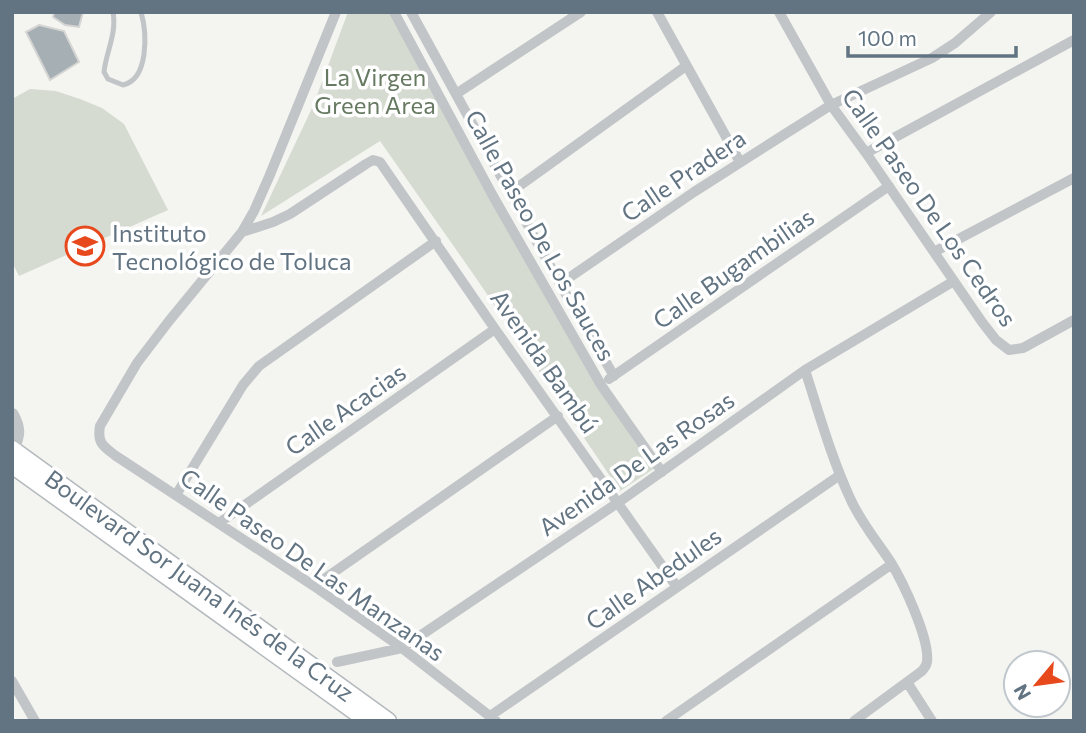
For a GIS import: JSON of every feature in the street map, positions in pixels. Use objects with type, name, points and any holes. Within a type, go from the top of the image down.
[{"type":"main road","name":"Boulevard Sor Juana Inés de la Cruz","points":[[12,449],[325,682],[368,721]]},
{"type":"main road","name":"Boulevard Sor Juana Inés de la Cruz","points":[[12,465],[325,682],[388,721]]},
{"type":"street","points":[[242,232],[269,177],[335,12]]},
{"type":"street","name":"Calle Paseo De Los Sauces","points":[[394,12],[493,196],[601,385],[662,472]]},
{"type":"street","name":"Calle Paseo De Los Sauces","points":[[411,12],[560,284],[614,376]]},
{"type":"street","points":[[456,94],[581,12]]},
{"type":"street","points":[[657,12],[740,162]]},
{"type":"street","name":"Calle Paseo De Los Cedros","points":[[779,12],[831,105],[996,340],[1009,350],[1023,348],[1074,320]]},
{"type":"street","name":"Calle Pradera","points":[[560,284],[740,162],[831,105],[932,58],[955,43],[991,12]]},
{"type":"street","points":[[866,153],[1074,40]]},
{"type":"street","points":[[511,192],[686,66]]},
{"type":"street","name":"Avenida Bambú","points":[[242,232],[290,214],[366,164],[378,160],[677,587]]},
{"type":"street","points":[[934,251],[1074,178]]},
{"type":"street","name":"Calle Bugambilias","points":[[601,385],[889,186]]},
{"type":"street","name":"Calle Paseo De Las Manzanas","points":[[242,232],[137,363],[100,426],[100,441],[103,446],[402,648],[493,718]]},
{"type":"street","points":[[176,495],[248,377],[259,366],[436,241]]},
{"type":"street","name":"Avenida De Las Rosas","points":[[337,662],[402,648],[619,502],[806,370],[954,282]]},
{"type":"street","name":"Calle Acacias","points":[[219,523],[495,329]]},
{"type":"street","points":[[806,370],[851,501],[892,564],[910,600],[926,650],[926,666],[922,671],[854,721]]},
{"type":"street","points":[[12,415],[18,438],[12,449]]},
{"type":"street","points":[[313,586],[558,416]]},
{"type":"street","name":"Calle Abedules","points":[[493,718],[840,475]]},
{"type":"street","points":[[666,721],[892,564]]},
{"type":"street","points":[[12,681],[35,721]]},
{"type":"street","points":[[907,682],[932,721]]},
{"type":"lane","points":[[113,12],[113,38],[104,72],[108,79],[123,85],[134,80],[141,66],[145,41],[142,12]]},
{"type":"green space","name":"La Virgen Green Area","points":[[348,12],[391,12],[655,468],[620,491],[380,141],[261,216],[313,106]]},
{"type":"green space","points":[[30,89],[56,91],[80,99],[102,108],[124,124],[168,210],[19,276],[12,262],[12,99]]},
{"type":"building","points":[[54,12],[83,12],[79,27],[65,25],[53,17]]},
{"type":"building","points":[[39,25],[64,31],[79,62],[50,80],[26,32]]},
{"type":"place","name":"Instituto Tecnológico de Toluca","points":[[85,246]]}]
